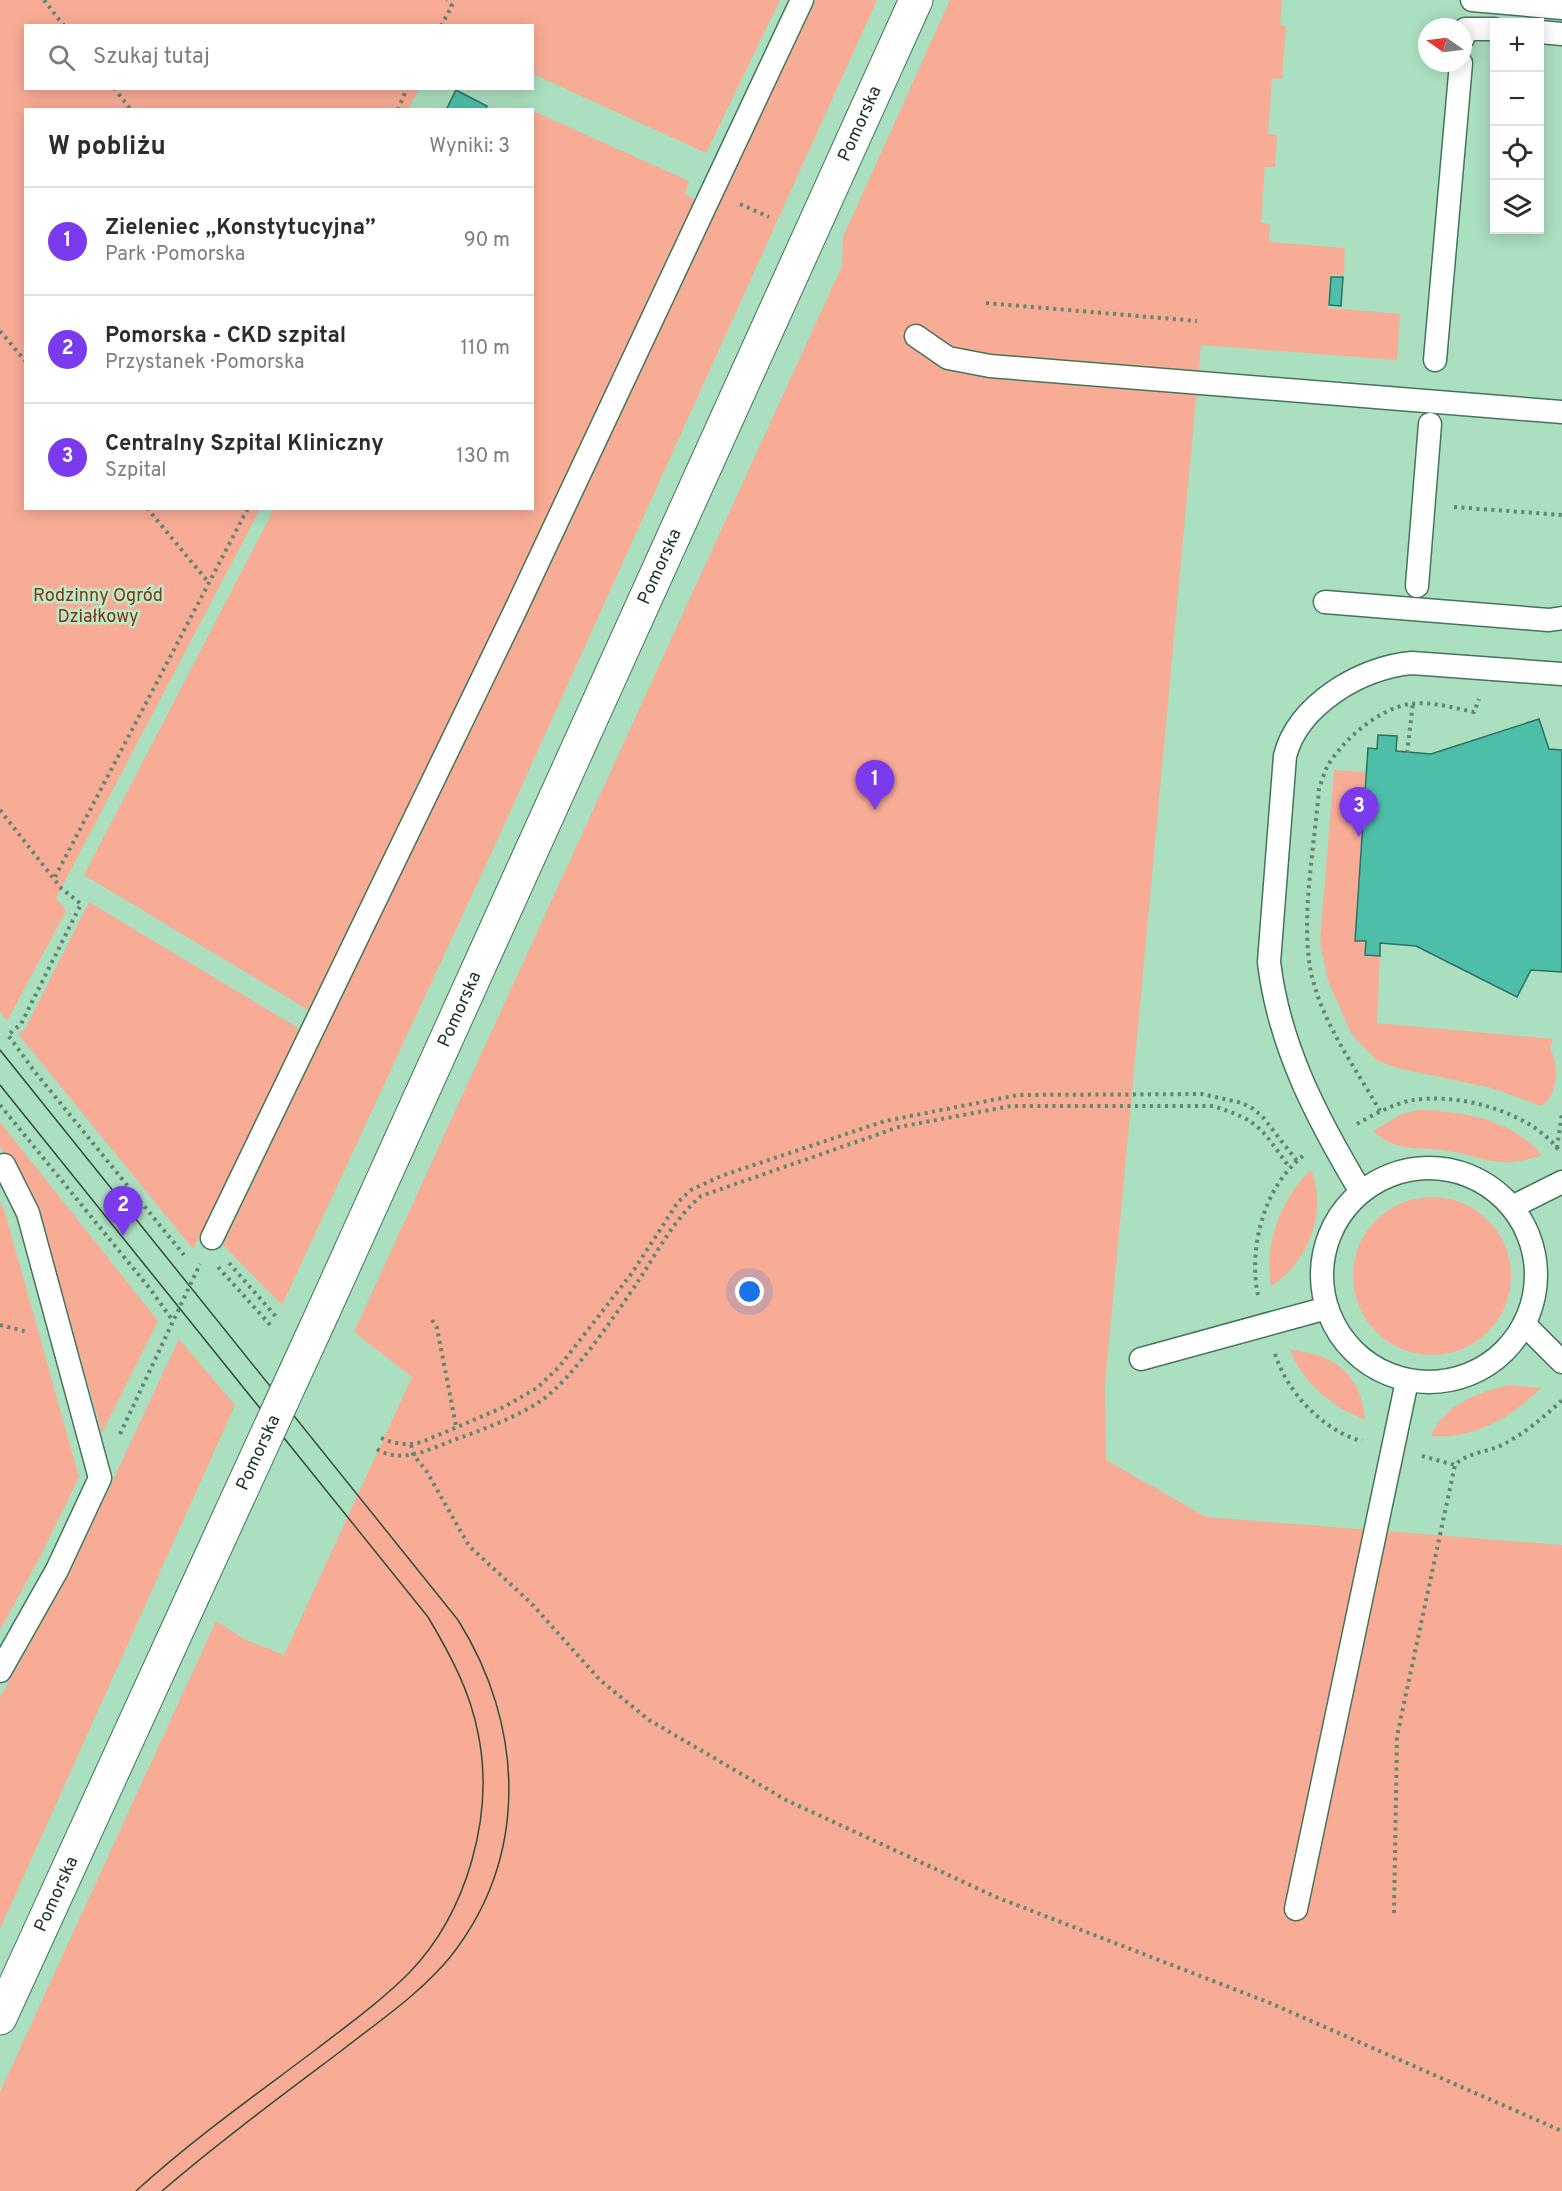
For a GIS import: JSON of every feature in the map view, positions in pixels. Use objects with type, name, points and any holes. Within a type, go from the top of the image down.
[{"type":"street","name":"Pomorska","points":[[0,2018],[323,1312],[916,0]]},
{"type":"lane","points":[[209,1244],[525,590],[802,0]]},
{"type":"lane","points":[[1472,0],[1562,8]]},
{"type":"lane","points":[[1472,27],[1490,29]]},
{"type":"lane","points":[[1544,32],[1562,34]]},
{"type":"lane","points":[[1435,360],[1460,72]]},
{"type":"lane","points":[[916,336],[948,358],[990,366],[1562,412]]},
{"type":"lane","points":[[1417,580],[1430,424]]},
{"type":"lane","points":[[1325,602],[1549,620],[1562,618]]},
{"type":"lane","points":[[1361,1192],[1330,1139],[1301,1080],[1284,1036],[1272,990],[1269,962],[1288,742],[1309,713],[1340,689],[1369,672],[1412,657],[1562,674]]},
{"type":"lane","points":[[0,1671],[57,1570],[100,1478],[28,1213],[4,1165]]},
{"type":"lane","points":[[1414,1169],[1444,1169],[1473,1177],[1514,1206],[1530,1240],[1536,1269],[1533,1297],[1524,1324],[1503,1352],[1475,1372],[1442,1382],[1407,1381],[1380,1371],[1357,1355],[1338,1333],[1327,1308],[1322,1287],[1326,1245],[1346,1207],[1361,1192],[1386,1177],[1414,1169]]},
{"type":"lane","points":[[1514,1206],[1562,1182]]},
{"type":"lane","points":[[1141,1359],[1327,1308]]},
{"type":"lane","points":[[1524,1324],[1562,1362]]},
{"type":"lane","points":[[1296,1909],[1407,1381]]},
{"type":"path","points":[[44,0],[62,24]]},
{"type":"path","points":[[442,24],[452,6],[447,0]]},
{"type":"path","points":[[116,90],[129,108]]},
{"type":"path","points":[[399,108],[406,90]]},
{"type":"path","points":[[986,303],[1197,321]]},
{"type":"path","points":[[0,331],[24,360]]},
{"type":"path","points":[[1423,504],[1562,515]]},
{"type":"path","points":[[149,510],[209,583]]},
{"type":"path","points":[[55,877],[247,510]]},
{"type":"path","points":[[1407,753],[1413,704]]},
{"type":"path","points":[[1380,1111],[1322,1004],[1310,968],[1307,931],[1320,788],[1327,768],[1359,732],[1398,706],[1438,704]]},
{"type":"path","points":[[0,810],[55,877],[61,888],[81,904],[21,1024],[8,1035],[35,1072],[175,1245]]},
{"type":"path","points":[[381,1438],[394,1443],[411,1445],[512,1402],[537,1388],[559,1367],[632,1273],[678,1202],[691,1190],[721,1176],[900,1117],[1018,1095],[1202,1094],[1242,1103],[1252,1108],[1262,1116],[1297,1161]]},
{"type":"path","points":[[1455,1465],[1353,1439],[1334,1428],[1305,1404],[1293,1390],[1279,1365],[1255,1280],[1254,1257],[1265,1212],[1290,1168],[1297,1161],[1330,1139],[1380,1111],[1409,1101],[1463,1101],[1520,1119],[1557,1148],[1562,1155]]},
{"type":"path","points":[[377,1449],[392,1455],[413,1454],[479,1431],[541,1401],[571,1371],[633,1288],[680,1215],[701,1196],[899,1127],[1020,1104],[1213,1106],[1241,1114],[1257,1123],[1290,1168]]},
{"type":"path","points":[[0,1105],[151,1290],[173,1321]]},
{"type":"path","points":[[1557,1148],[1562,1113]]},
{"type":"path","points":[[209,1244],[278,1319]]},
{"type":"path","points":[[100,1478],[209,1244]]},
{"type":"path","points":[[209,1244],[272,1327]]},
{"type":"path","points":[[432,1320],[437,1328],[456,1426]]},
{"type":"path","points":[[1394,1913],[1397,1736],[1455,1465],[1461,1458],[1502,1445],[1527,1431],[1562,1400]]},
{"type":"path","points":[[411,1445],[413,1454],[426,1472],[468,1546],[531,1603],[600,1680],[649,1720],[786,1800],[996,1897],[1270,2003],[1562,2131]]},
{"type":"green space","name":"Rodzinny Ogród Działkowy","points":[[0,0],[780,0],[706,153],[534,74],[534,24],[24,24],[24,90],[418,90],[409,108],[24,108],[24,510],[259,510],[56,898],[66,911],[7,1021],[0,1011]]},
{"type":"green space","points":[[816,0],[877,0],[496,843],[282,1305],[223,1245]]},
{"type":"green space","points":[[950,0],[1282,0],[1280,25],[1286,26],[1282,79],[1272,78],[1268,134],[1277,135],[1275,167],[1265,167],[1261,223],[1270,224],[1269,242],[1345,248],[1344,275],[1330,275],[1328,308],[1400,314],[1397,360],[1201,345],[1105,1385],[1106,1460],[1206,1517],[1562,1545],[1562,2191],[0,2191],[0,2092],[216,1621],[244,1639],[284,1655],[412,1377],[354,1332],[842,266],[843,237]]},
{"type":"green space","points":[[534,111],[689,181],[685,194],[698,202],[310,1011],[84,875],[273,510],[534,510]]},
{"type":"green space","points":[[1334,770],[1366,772],[1355,940],[1366,941],[1380,956],[1377,1023],[1553,1039],[1550,1049],[1555,1063],[1556,1080],[1547,1102],[1541,1106],[1492,1088],[1397,1068],[1376,1060],[1351,1033],[1328,981],[1320,942]]},
{"type":"green space","points":[[89,902],[298,1028],[296,1040],[193,1249],[18,1034],[25,1029]]},
{"type":"green space","points":[[1419,1110],[1470,1115],[1486,1120],[1516,1133],[1542,1155],[1514,1162],[1491,1161],[1442,1150],[1397,1145],[1373,1131],[1402,1114]]},
{"type":"green space","points":[[0,1122],[158,1321],[102,1433],[38,1210],[0,1146]]},
{"type":"green space","points":[[1311,1170],[1316,1186],[1317,1203],[1316,1219],[1311,1235],[1295,1264],[1271,1286],[1270,1255],[1277,1224],[1291,1195]]},
{"type":"green space","points":[[1432,1197],[1462,1203],[1476,1210],[1488,1220],[1498,1232],[1505,1246],[1511,1276],[1505,1306],[1498,1320],[1488,1332],[1476,1342],[1462,1349],[1432,1355],[1402,1349],[1388,1342],[1376,1332],[1366,1320],[1359,1306],[1353,1276],[1359,1246],[1366,1232],[1376,1220],[1388,1210],[1402,1203]]},
{"type":"green space","points":[[0,1201],[79,1477],[39,1559],[0,1630]]},
{"type":"green space","points":[[179,1339],[235,1405],[0,1929],[0,1697],[69,1574]]},
{"type":"green space","points":[[1290,1350],[1319,1356],[1332,1361],[1342,1369],[1358,1390],[1365,1420],[1341,1408],[1320,1392],[1303,1373]]},
{"type":"green space","points":[[1508,1385],[1541,1388],[1517,1409],[1491,1424],[1462,1434],[1431,1436],[1444,1416],[1453,1408],[1474,1396]]},
{"type":"building","points":[[456,90],[487,106],[486,108],[447,108]]},
{"type":"building","points":[[1331,277],[1343,277],[1341,306],[1329,305]]},
{"type":"building","points":[[1539,719],[1549,749],[1562,750],[1562,972],[1531,970],[1517,997],[1416,946],[1380,943],[1380,956],[1365,955],[1366,941],[1355,941],[1368,748],[1377,749],[1378,735],[1397,736],[1396,751],[1431,754]]},
{"type":"tram line","points":[[0,1050],[458,1620],[480,1660],[496,1703],[506,1746],[509,1790],[505,1833],[495,1876],[477,1917],[451,1956],[426,1983],[399,2006],[228,2137],[162,2191]]},
{"type":"tram line","points":[[0,1085],[428,1617],[451,1659],[470,1702],[478,1733],[482,1764],[483,1797],[472,1861],[447,1922],[429,1949],[409,1973],[376,2003],[203,2135],[136,2191]]},
{"type":"place","name":"Zieleniec „Konstytucyjna”","points":[[875,810]]},
{"type":"place","name":"Centralny Szpital Kliniczny","points":[[1359,837]]},
{"type":"place","name":"Pomorska - CKD szpital","points":[[123,1236]]}]
